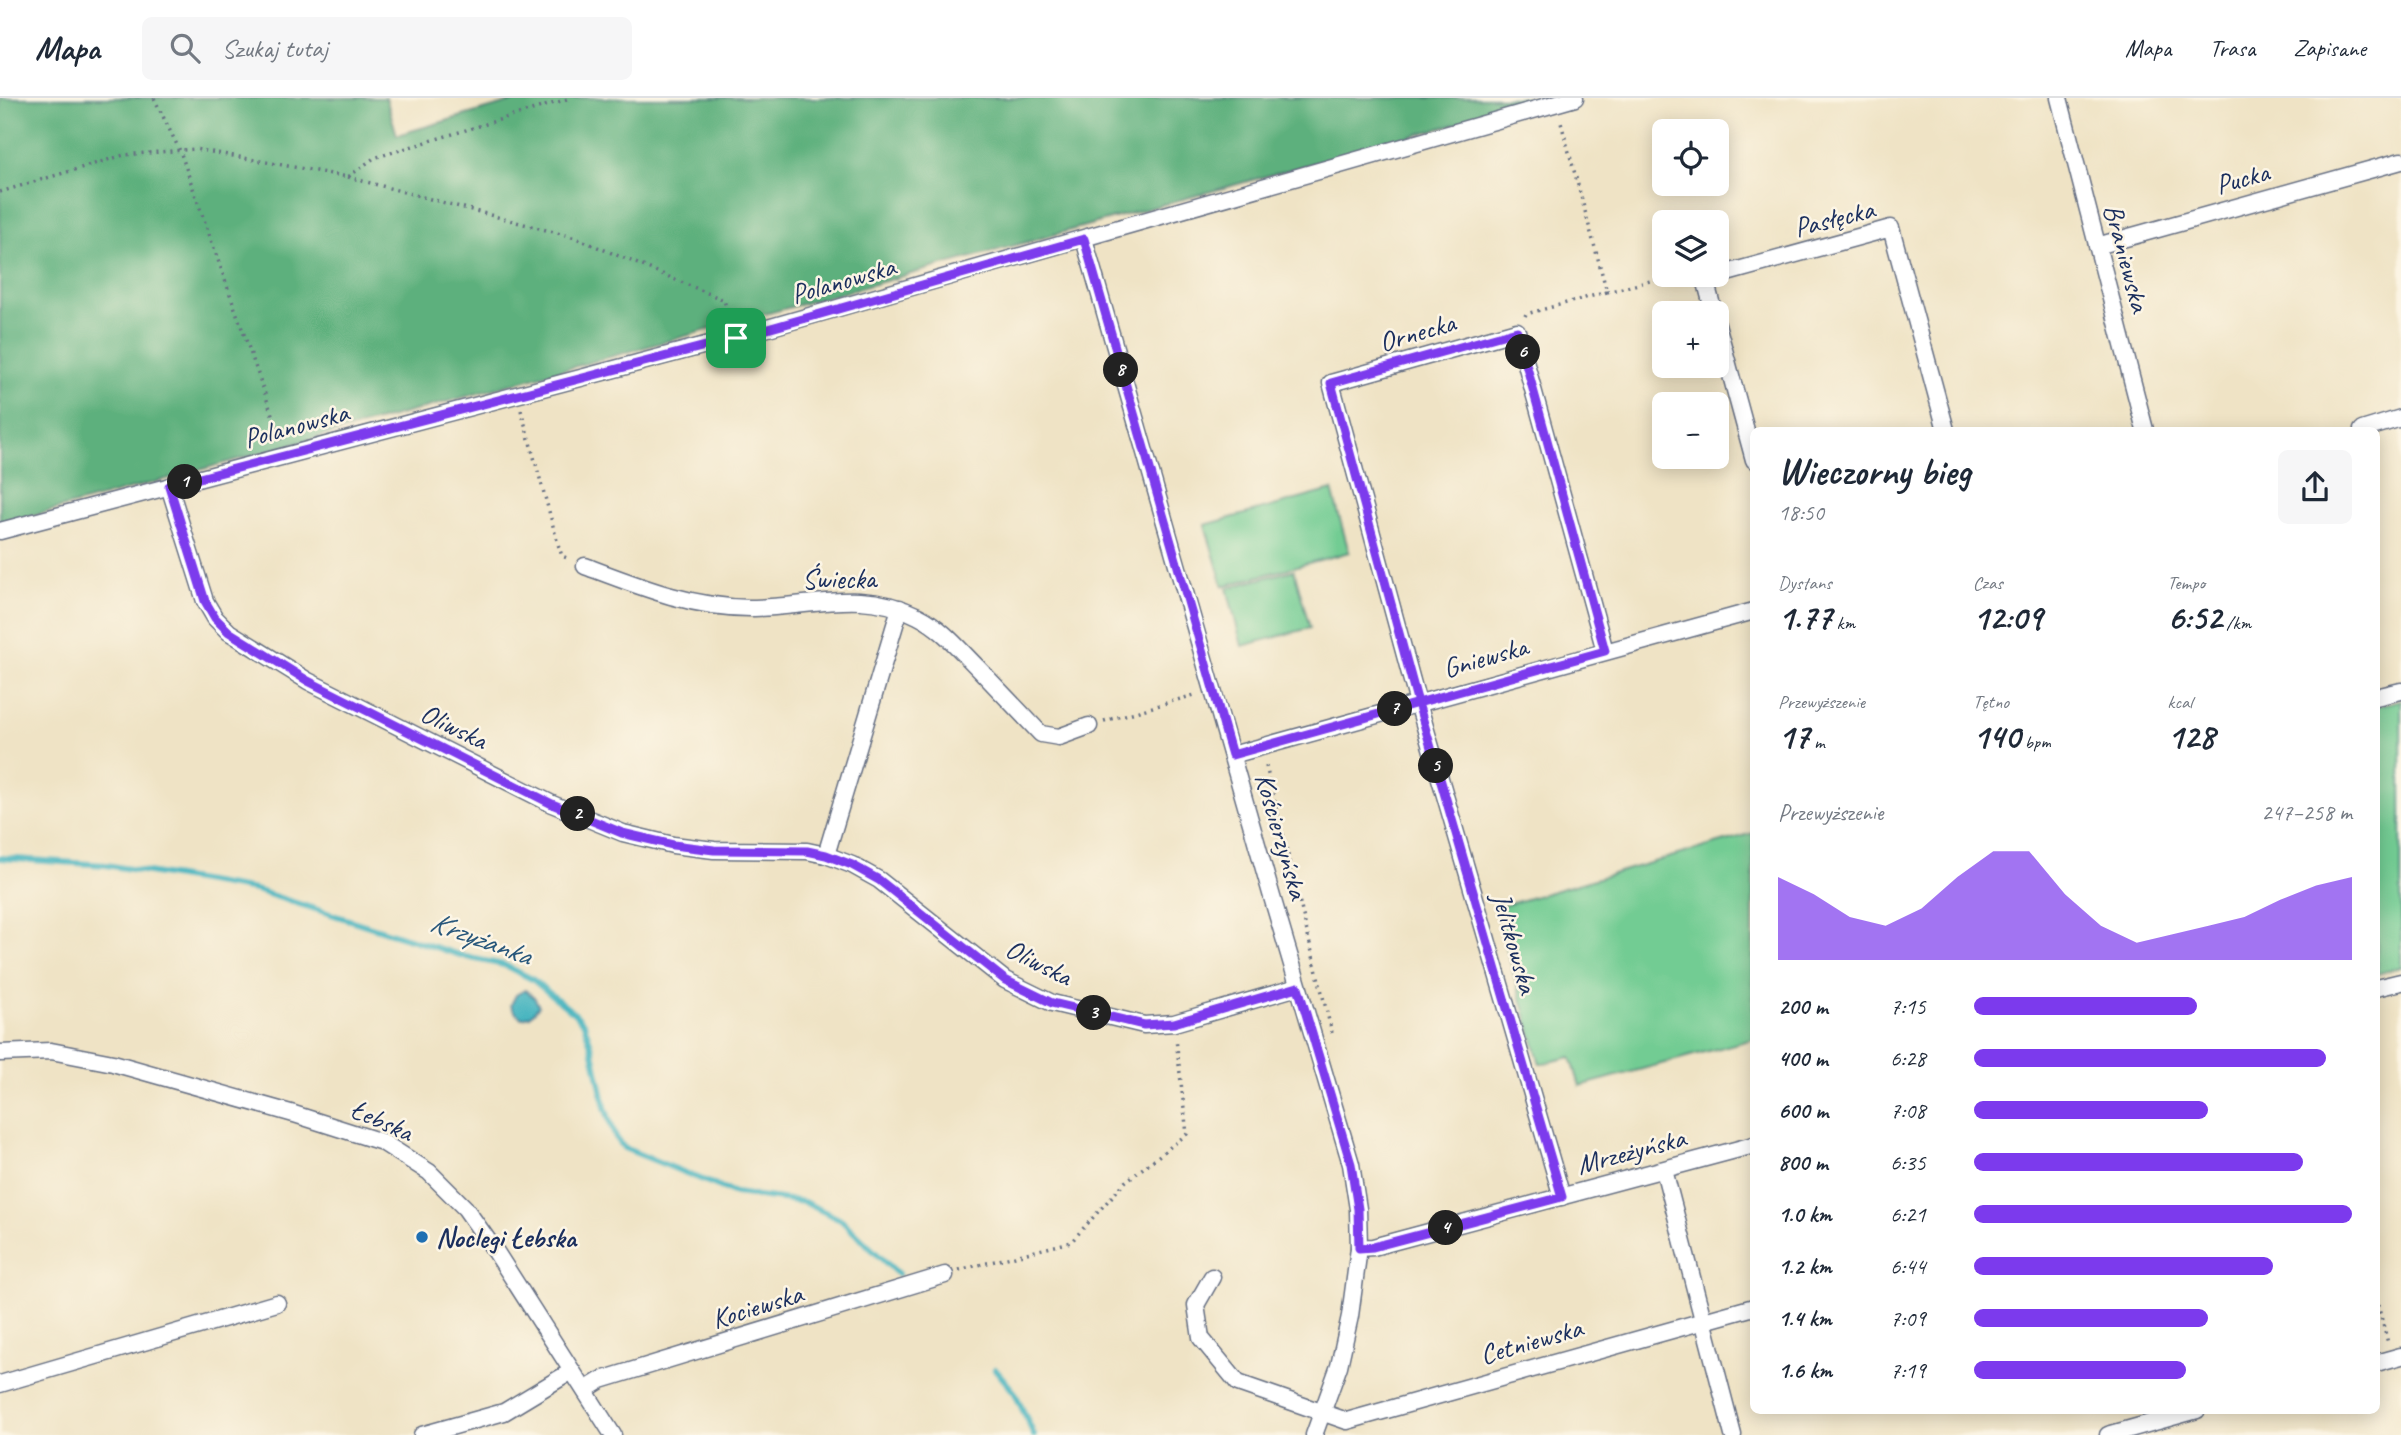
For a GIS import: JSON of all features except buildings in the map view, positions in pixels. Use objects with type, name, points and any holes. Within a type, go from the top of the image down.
[{"type":"street","name":"Polanowska","points":[[0,531],[736,338],[1575,98]]},
{"type":"street","name":"Braniewska","points":[[2059,98],[2144,427]]},
{"type":"street","name":"Pucka","points":[[2097,246],[2401,161]]},
{"type":"street","name":"Pasłęcka","points":[[1711,301],[1705,279],[1891,228],[1945,427]]},
{"type":"street","name":"Kościerzyńska","points":[[1084,239],[1351,1164],[1358,1209],[1359,1248],[1350,1316],[1339,1366],[1314,1435]]},
{"type":"street","points":[[1517,331],[1605,651]]},
{"type":"street","name":"Ornecka","points":[[1418,703],[1331,383],[1517,331]]},
{"type":"street","points":[[1729,368],[1750,445]]},
{"type":"street","points":[[2372,427],[2401,418]]},
{"type":"street","name":"Oliwska","points":[[169,486],[205,601],[215,618],[229,632],[308,681],[552,804],[622,833],[673,845],[807,851],[826,855],[879,880],[1005,980],[1052,1003],[1144,1025],[1174,1023],[1298,987]]},
{"type":"street","name":"Świecka","points":[[584,566],[663,595],[700,603],[750,608],[852,599],[874,600],[900,608],[943,632],[1041,734],[1059,737],[1089,726]]},
{"type":"street","points":[[826,855],[900,608]]},
{"type":"street","name":"Gniewska","points":[[1232,755],[1750,612]]},
{"type":"street","points":[[2380,696],[2401,691]]},
{"type":"street","name":"Jelitkowska","points":[[1418,703],[1562,1197]]},
{"type":"street","points":[[2380,987],[2401,982]]},
{"type":"street","name":"Łebska","points":[[0,1053],[51,1051],[113,1063],[382,1142],[429,1172],[465,1208],[613,1435]]},
{"type":"street","name":"Mrzeżyńska","points":[[1359,1248],[1373,1247],[1750,1146]]},
{"type":"street","points":[[1664,1170],[1733,1435]]},
{"type":"street","name":"Kociewska","points":[[585,1390],[601,1380],[945,1275]]},
{"type":"street","points":[[1212,1277],[1196,1306],[1201,1338],[1238,1383],[1324,1411]]},
{"type":"street","points":[[0,1384],[277,1303]]},
{"type":"street","name":"Cetniewska","points":[[1324,1411],[1347,1421],[1750,1308]]},
{"type":"street","points":[[422,1435],[504,1412],[572,1371]]},
{"type":"street","points":[[2108,1435],[2183,1414]]},
{"type":"path","points":[[154,98],[180,151],[286,455]]},
{"type":"path","points":[[348,177],[374,158],[572,98]]},
{"type":"path","points":[[1555,103],[1607,292]]},
{"type":"path","points":[[0,192],[124,155],[195,149],[348,177],[588,244],[724,300],[736,338]]},
{"type":"path","points":[[1517,331],[1526,314],[1652,281]]},
{"type":"path","points":[[516,394],[562,556],[584,566]]},
{"type":"path","points":[[1089,726],[1213,689]]},
{"type":"path","points":[[945,1275],[1071,1242],[1125,1182],[1187,1134],[1174,1023]]},
{"type":"path","points":[[2380,1323],[2385,1355]]},
{"type":"green space","points":[[0,98],[386,98],[397,135],[525,98],[1550,98],[0,525]]},
{"type":"green space","points":[[1332,490],[1349,552],[1223,586],[1205,525]]},
{"type":"green space","points":[[1294,570],[1310,628],[1242,646],[1227,588]]},
{"type":"green space","points":[[2401,700],[2401,967],[2380,973],[2380,705]]},
{"type":"green space","points":[[1750,834],[1750,1040],[1580,1086],[1571,1057],[1540,1064],[1495,908]]},
{"type":"water","points":[[525,990],[534,997],[539,1006],[530,1016],[522,1018],[511,1005],[516,995]]},
{"type":"waterway","name":"Krzyżanka","points":[[0,858],[106,865],[255,890],[466,957],[504,965],[532,979],[584,1024],[605,1107],[615,1136],[624,1148],[735,1193],[804,1202],[841,1220],[898,1274]]},
{"type":"waterway","name":"Krzyżanka","points":[[995,1369],[1015,1393],[1034,1435]]},
{"type":"place","name":"Noclegi Łebska","points":[[422,1237]]},
{"type":"route","points":[[736,338],[169,486],[205,601],[215,618],[229,632],[308,681],[552,804],[622,833],[673,845],[714,850],[807,851],[852,865],[879,880],[1005,980],[1052,1003],[1144,1025],[1174,1023],[1298,987],[1351,1164],[1358,1209],[1359,1248],[1373,1247],[1562,1197],[1418,703],[1605,651],[1517,331],[1331,383],[1418,703],[1232,755],[1084,239],[736,338]]}]
